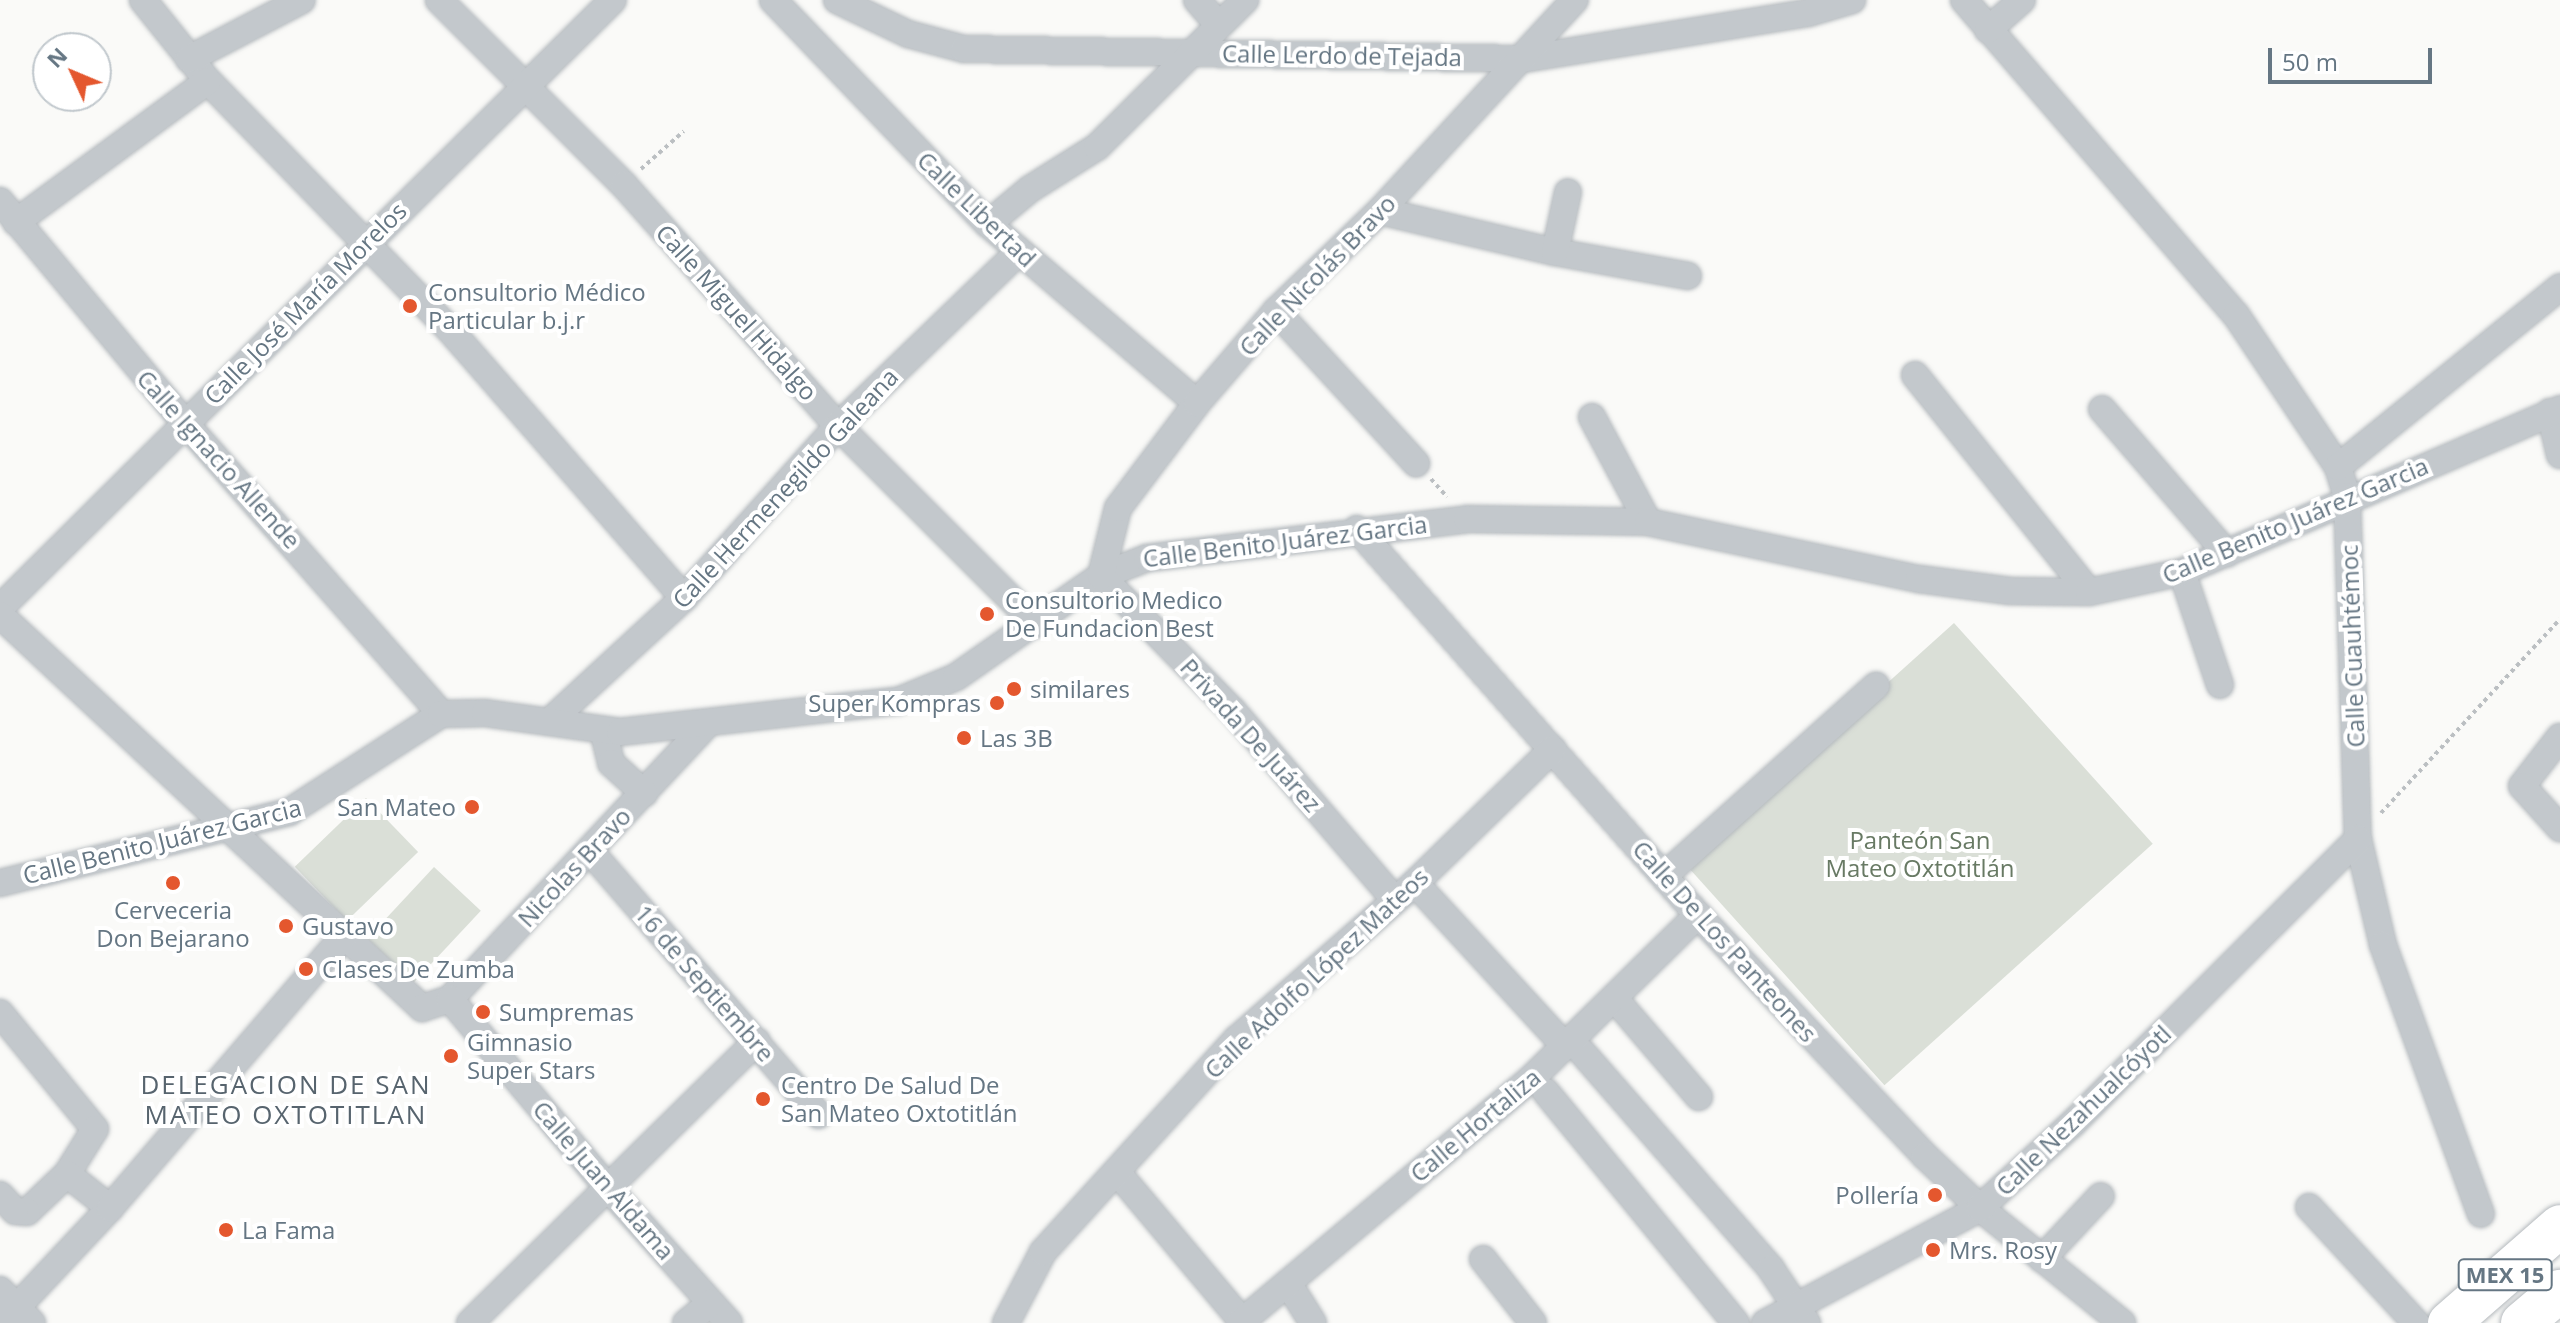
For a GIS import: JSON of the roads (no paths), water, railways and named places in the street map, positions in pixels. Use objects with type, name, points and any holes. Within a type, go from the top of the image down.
[{"type":"main road","name":"MEX 15","points":[[2449,1323],[2560,1226]]},
{"type":"main road","name":"MEX 15","points":[[2522,1323],[2560,1291]]},
{"type":"street","points":[[143,0],[208,81],[450,330],[684,598]]},
{"type":"street","points":[[189,59],[302,0]]},
{"type":"street","name":"Calle Miguel Hidalgo","points":[[439,0],[624,185],[838,426],[1036,624]]},
{"type":"street","name":"Calle José María Morelos","points":[[0,608],[184,422],[613,0]]},
{"type":"street","name":"Calle Libertad","points":[[773,0],[988,224],[1197,403]]},
{"type":"street","points":[[1197,0],[1218,24]]},
{"type":"street","points":[[988,224],[1030,189],[1097,147],[1245,0]]},
{"type":"street","name":"Calle Nicolás Bravo","points":[[1101,576],[1118,508],[1197,403],[1276,311],[1380,211],[1575,0]]},
{"type":"street","name":"Calle Lerdo de Tejada","points":[[845,1],[908,34],[964,49],[1523,59],[1808,13],[1852,0]]},
{"type":"street","name":"Calle Cuauhtémoc","points":[[1964,0],[2236,315],[2338,467],[2347,496],[2358,839],[2383,945],[2481,1214]]},
{"type":"street","points":[[1988,30],[2022,0]]},
{"type":"street","points":[[16,222],[208,81]]},
{"type":"street","points":[[1555,252],[1568,192]]},
{"type":"street","name":"Calle Ignacio Allende","points":[[0,201],[184,422],[441,714]]},
{"type":"street","points":[[1380,211],[1555,252],[1688,276]]},
{"type":"street","name":"Calle Hermenegildo Galeana","points":[[549,722],[684,598],[838,426],[1019,252]]},
{"type":"street","points":[[2338,467],[2560,287]]},
{"type":"street","points":[[1276,311],[1416,463]]},
{"type":"street","points":[[1915,375],[2089,592]]},
{"type":"street","points":[[2102,409],[2227,554]]},
{"type":"street","points":[[2555,410],[2560,455]]},
{"type":"street","name":"Calle Benito Juárez Garcia","points":[[0,883],[226,824],[289,812],[312,802],[441,714],[485,713],[603,730],[706,725],[913,697],[956,677],[1101,576],[1147,558],[1357,529],[1467,519],[1648,522],[1919,579],[2010,591],[2089,592],[2182,572],[2227,554],[2347,496],[2555,410]]},
{"type":"street","points":[[1592,417],[1648,522]]},
{"type":"street","name":"Calle De Los Panteones","points":[[1357,529],[1698,915],[1980,1208],[2122,1323]]},
{"type":"street","points":[[2182,572],[2220,685]]},
{"type":"street","name":"Privada De Juárez","points":[[1101,576],[1405,891],[1574,1049],[1771,1269],[1802,1315]]},
{"type":"street","points":[[0,615],[226,824],[414,1006],[436,1007],[450,999]]},
{"type":"street","points":[[1664,876],[1876,686]]},
{"type":"street","name":"Nicolas Bravo","points":[[450,999],[706,725]]},
{"type":"street","points":[[603,730],[611,763],[644,793]]},
{"type":"street","points":[[2560,737],[2522,786],[2560,828]]},
{"type":"street","name":"Calle Adolfo López Mateos","points":[[1006,1323],[1043,1252],[1237,1039],[1405,891],[1553,749]]},
{"type":"street","name":"Calle Nezahualcóyotl","points":[[1765,1323],[1802,1315],[1980,1208],[2072,1124],[2358,839]]},
{"type":"street","name":"16 de Septiembre","points":[[590,851],[819,1115]]},
{"type":"street","name":"Calle Hortaliza","points":[[1241,1322],[1574,1049],[1615,999],[1698,915]]},
{"type":"street","points":[[13,1311],[110,1208],[342,938]]},
{"type":"street","name":"Calle Juan Aldama","points":[[450,999],[608,1188],[729,1323]]},
{"type":"street","points":[[1615,999],[1699,1097]]},
{"type":"street","points":[[0,1013],[95,1125],[91,1141],[67,1174],[27,1212],[15,1211],[0,1195]]},
{"type":"street","points":[[470,1323],[757,1041]]},
{"type":"street","points":[[1546,1092],[1736,1323]]},
{"type":"street","points":[[1117,1172],[1241,1322]]},
{"type":"street","points":[[67,1174],[110,1208]]},
{"type":"street","points":[[2042,1259],[2101,1196]]},
{"type":"street","points":[[2309,1207],[2416,1323]]},
{"type":"street","points":[[1483,1259],[1533,1323]]},
{"type":"street","points":[[1288,1283],[1313,1323]]},
{"type":"street","points":[[686,1323],[711,1303]]},
{"type":"place","name":"Consultorio Médico Particular b.j.r","points":[[410,306]]},
{"type":"place","name":"Consultorio Medico De Fundacion Best","points":[[987,614]]},
{"type":"place","name":"similares","points":[[1014,689]]},
{"type":"place","name":"Super Kompras","points":[[997,703]]},
{"type":"place","name":"Las 3B","points":[[964,738]]},
{"type":"place","name":"San Mateo","points":[[472,807]]},
{"type":"place","name":"Cerveceria Don Bejarano","points":[[173,883]]},
{"type":"place","name":"Gustavo","points":[[286,926]]},
{"type":"place","name":"Clases De Zumba","points":[[306,969]]},
{"type":"place","name":"Sumpremas","points":[[483,1012]]},
{"type":"place","name":"Gimnasio Super Stars","points":[[451,1056]]},
{"type":"place","name":"Centro De Salud De San Mateo Oxtotitlán","points":[[763,1099]]},
{"type":"place","name":"Pollería","points":[[1935,1195]]},
{"type":"place","name":"La Fama","points":[[226,1230]]},
{"type":"place","name":"Mrs. Rosy","points":[[1933,1250]]},
{"type":"district","name":"DELEGACION DE SAN MATEO OXTOTITLAN","points":[[286,1100]]},
{"type":"park label","name":"Panteón San Mateo Oxtotitlán","points":[[1920,854]]}]
